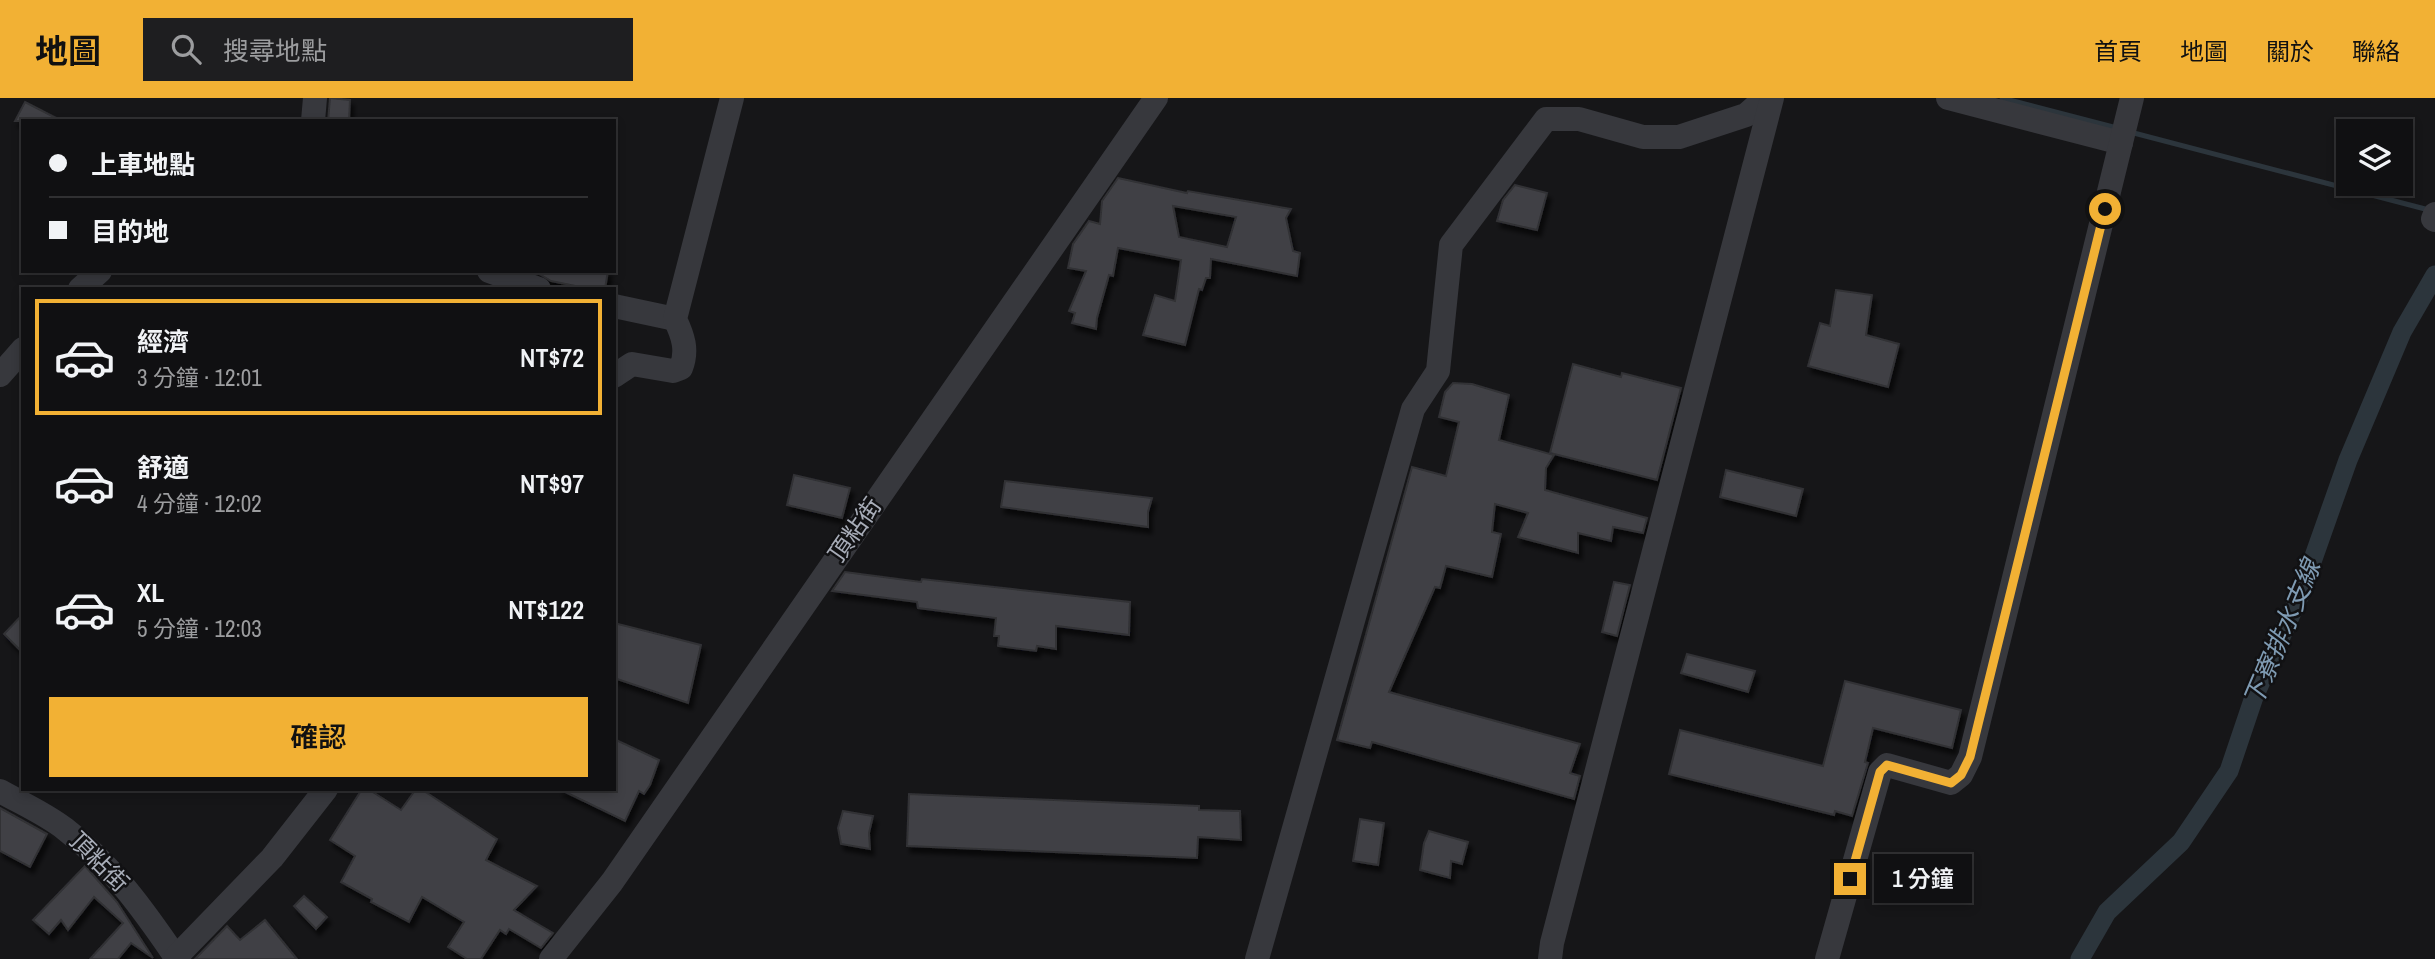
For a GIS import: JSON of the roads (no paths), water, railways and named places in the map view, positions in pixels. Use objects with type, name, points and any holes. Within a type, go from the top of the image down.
[{"type":"street","points":[[313,119],[315,98]]},
{"type":"street","points":[[616,375],[632,364],[673,371],[681,368],[685,356],[683,337],[676,319],[732,98]]},
{"type":"street","name":"頂粘街","points":[[551,959],[612,881],[1156,98]]},
{"type":"street","points":[[1257,959],[1413,409],[1438,371],[1451,245],[1546,118],[1579,118],[1643,137],[1679,138],[1746,115],[1765,98]]},
{"type":"street","points":[[1550,959],[1772,98]]},
{"type":"street","points":[[1948,98],[2123,134]]},
{"type":"street","points":[[1827,959],[1880,772],[1887,765],[1951,783],[1961,775],[1970,757],[2132,98]]},
{"type":"street","points":[[2435,214],[2432,219],[2435,220]]},
{"type":"street","points":[[82,287],[98,273]]},
{"type":"street","points":[[495,273],[533,287]]},
{"type":"street","points":[[616,306],[676,319]]},
{"type":"street","points":[[0,375],[21,351]]},
{"type":"street","name":"頂粘街","points":[[0,791],[64,828],[106,866],[133,896],[177,958],[272,858],[324,791]]},
{"type":"waterway","points":[[2002,98],[2117,128]]},
{"type":"waterway","points":[[2130,132],[2429,210]]},
{"type":"waterway","name":"下寮排水支線","points":[[2080,959],[2107,912],[2181,842],[2229,771],[2254,697],[2302,590],[2348,460],[2402,332],[2435,275]]}]
